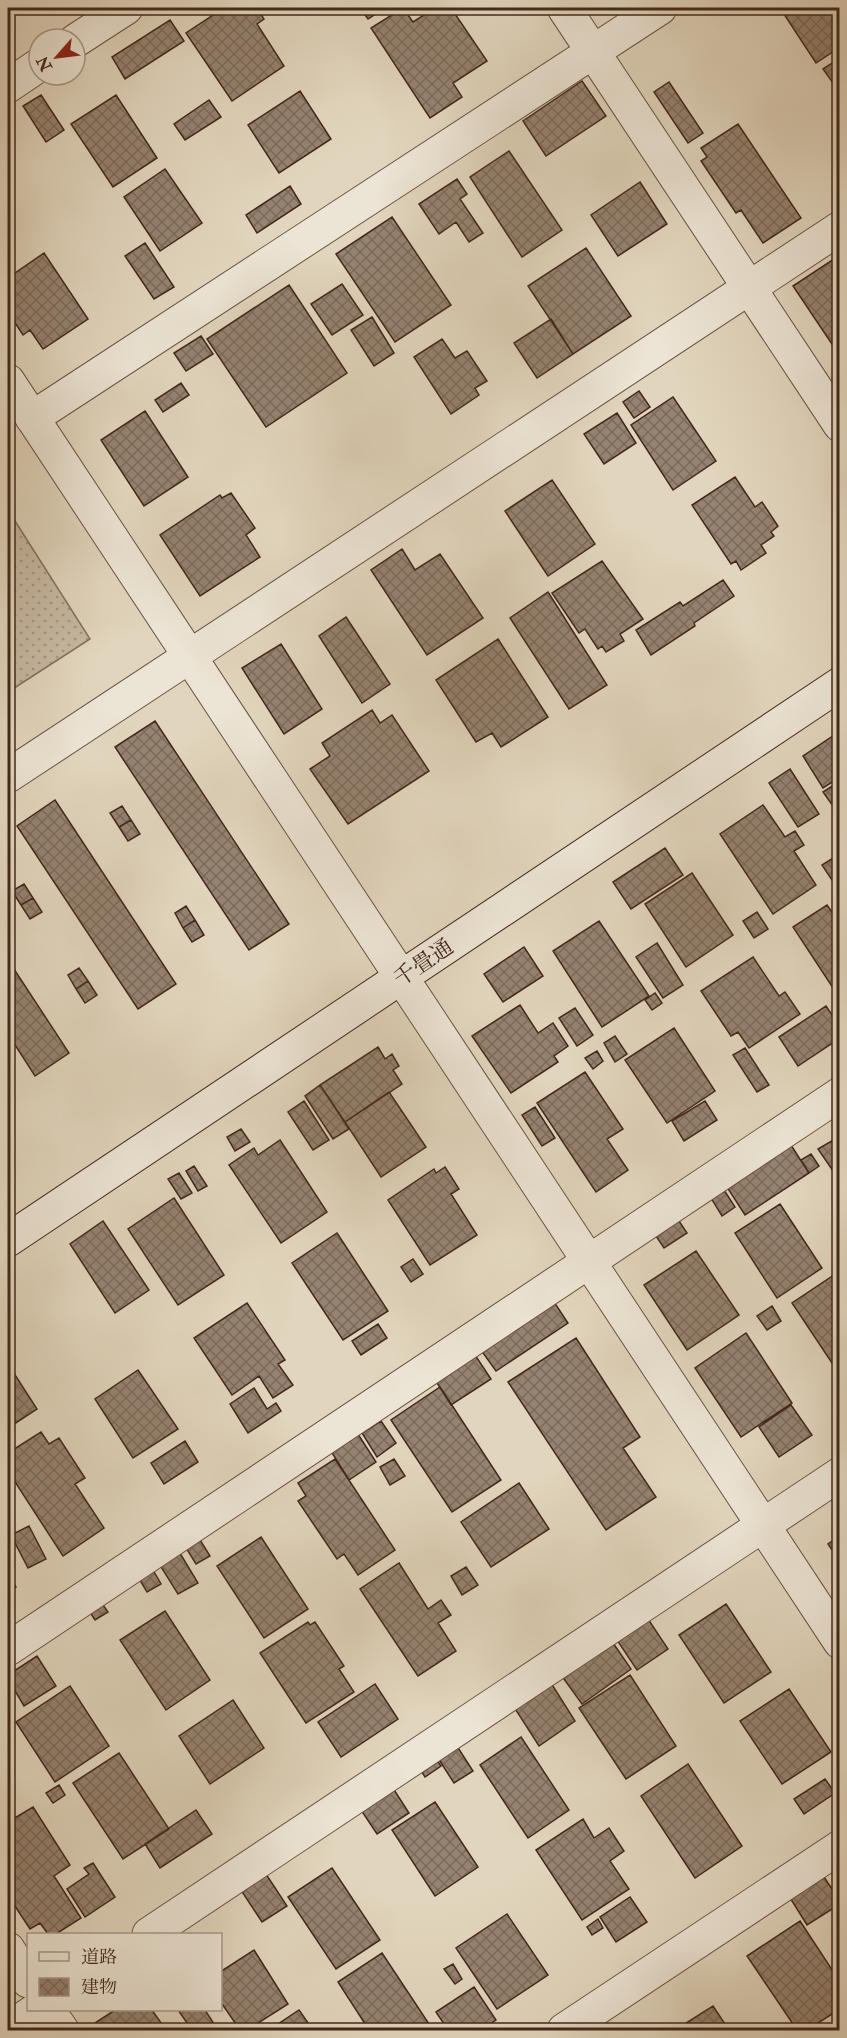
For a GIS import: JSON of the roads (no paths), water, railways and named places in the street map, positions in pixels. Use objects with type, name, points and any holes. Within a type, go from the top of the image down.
[{"type":"street","points":[[87,33],[126,8]]},
{"type":"street","points":[[564,8],[840,425]]},
{"type":"street","points":[[32,418],[660,8]]},
{"type":"street","points":[[8,86],[27,73]]},
{"type":"street","points":[[8,776],[840,228]]},
{"type":"street","points":[[8,381],[840,1642]]},
{"type":"street","name":"千畳通","points":[[8,1240],[840,684]]},
{"type":"street","points":[[8,1649],[840,1094]]},
{"type":"street","points":[[152,1933],[840,1474]]},
{"type":"street","points":[[564,2031],[840,1847]]},
{"type":"street","points":[[8,1949],[27,1979]]},
{"type":"street","points":[[8,2029],[35,2011]]},
{"type":"street","points":[[49,2011],[62,2031]]}]
